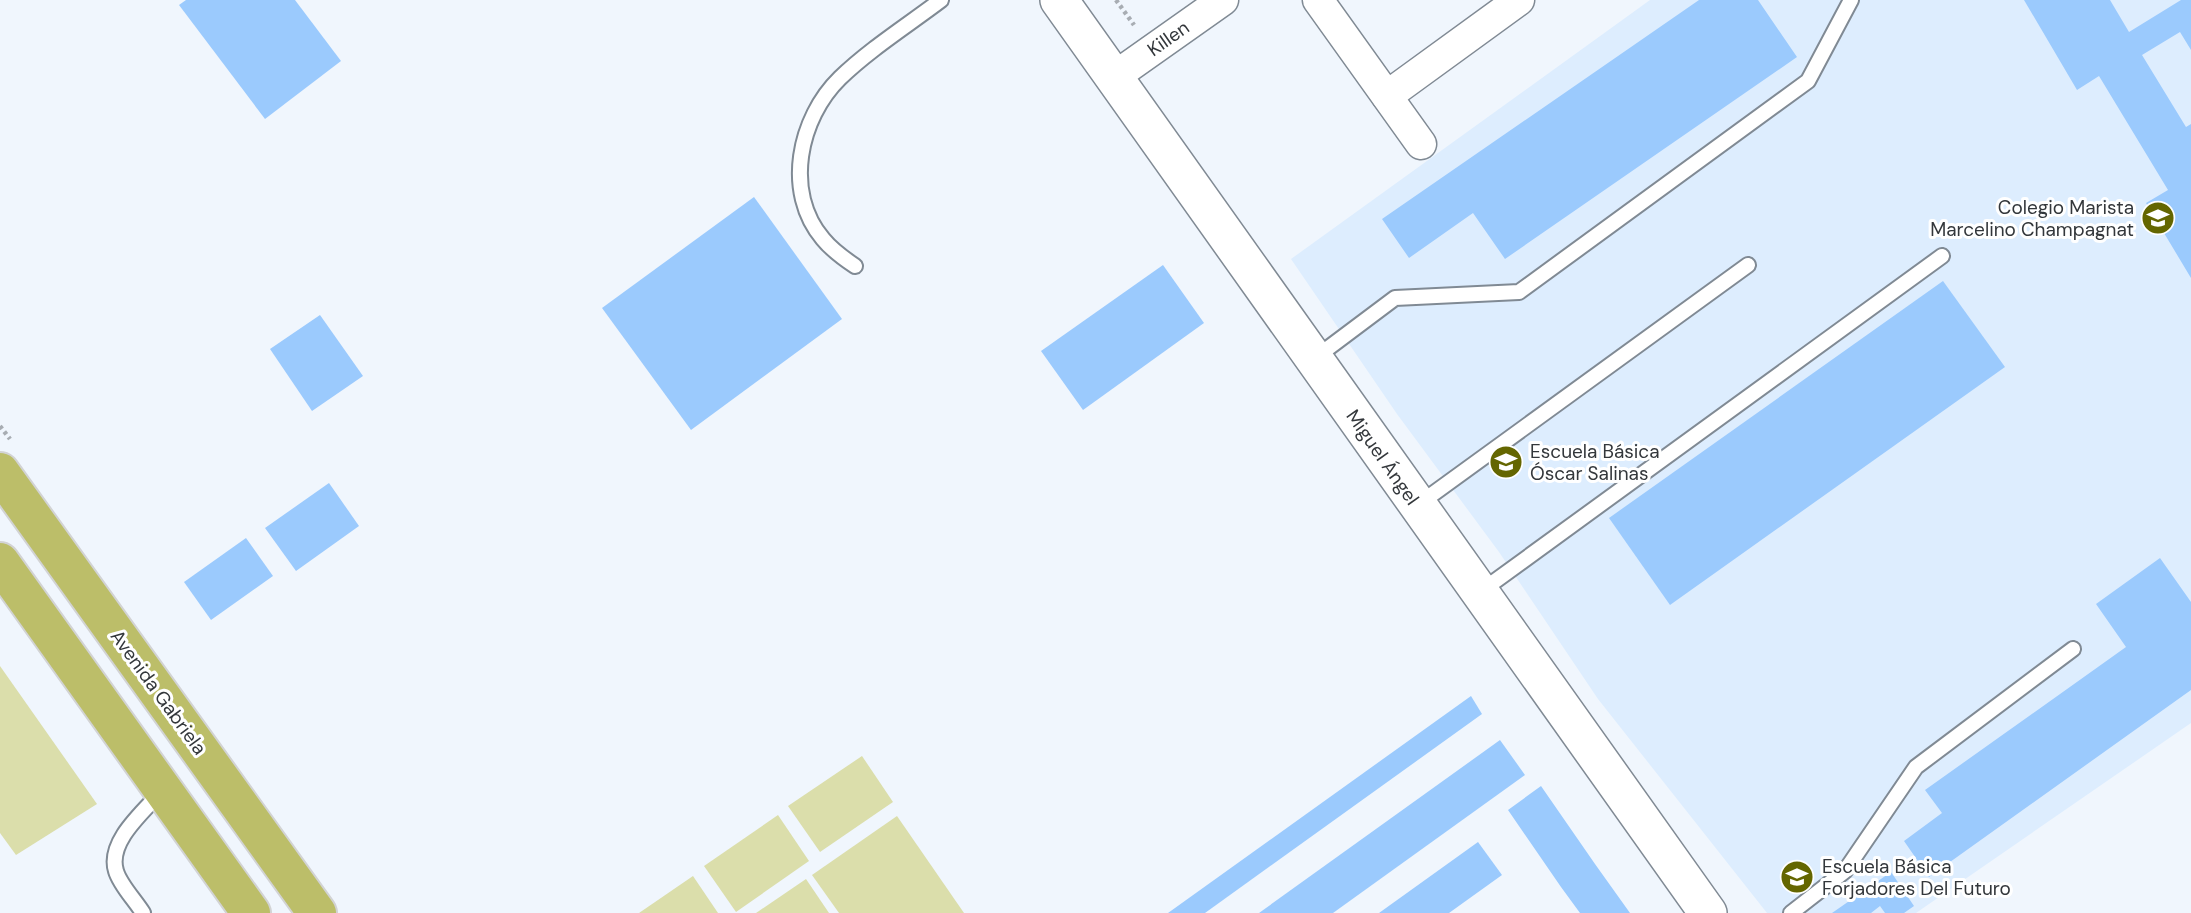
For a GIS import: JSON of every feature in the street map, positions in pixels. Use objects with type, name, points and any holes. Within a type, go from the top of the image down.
[{"type":"main road","name":"Avenida Gabriela","points":[[0,472],[317,913]]},
{"type":"main road","points":[[0,562],[251,913]]},
{"type":"street","name":"Miguel Ángel","points":[[1059,0],[1708,913]]},
{"type":"street","name":"Killen","points":[[1114,77],[1223,0]]},
{"type":"street","points":[[1318,0],[1421,144]]},
{"type":"street","points":[[1387,96],[1519,0]]},
{"type":"lane","points":[[855,266],[821,237],[810,218],[802,197],[800,175],[805,138],[823,99],[839,79],[941,0]]},
{"type":"lane","points":[[1314,359],[1395,298],[1519,292],[1808,81],[1851,0]]},
{"type":"lane","points":[[1480,592],[1942,257]]},
{"type":"lane","points":[[1418,505],[1748,265]]},
{"type":"lane","points":[[1791,913],[1845,872],[1916,766],[2073,649]]},
{"type":"lane","points":[[143,913],[116,873],[113,856],[129,829],[163,788]]},
{"type":"shaded area","points":[[1650,0],[2191,0],[2191,723],[1916,913],[1767,913],[1598,699],[1499,552],[1397,414],[1291,259]]},
{"type":"green space","points":[[0,666],[97,804],[16,855],[0,833]]},
{"type":"green space","points":[[862,756],[893,802],[820,852],[788,806]]},
{"type":"green space","points":[[778,815],[809,861],[736,912],[704,866]]},
{"type":"green space","points":[[897,816],[964,913],[839,913],[812,875]]},
{"type":"green space","points":[[693,876],[718,913],[639,913]]},
{"type":"green space","points":[[806,879],[829,913],[756,913]]},
{"type":"building","points":[[186,0],[295,0],[341,61],[265,119],[179,5]]},
{"type":"building","points":[[1699,0],[1758,0],[1797,57],[1505,259],[1473,213],[1409,258],[1382,219]]},
{"type":"building","points":[[2024,0],[2110,0],[2129,32],[2181,0],[2191,0],[2191,50],[2180,32],[2142,55],[2186,127],[2191,124],[2191,278],[2146,203],[2168,190],[2099,76],[2077,90]]},
{"type":"building","points":[[754,197],[842,319],[691,430],[602,308]]},
{"type":"building","points":[[1163,265],[1204,323],[1083,410],[1041,351]]},
{"type":"building","points":[[1943,281],[2005,367],[1670,605],[1609,518]]},
{"type":"building","points":[[320,315],[363,376],[312,411],[270,349]]},
{"type":"building","points":[[329,483],[359,526],[296,571],[265,528]]},
{"type":"building","points":[[246,538],[273,576],[211,620],[184,582]]},
{"type":"building","points":[[2160,558],[2191,602],[2191,690],[1929,877],[1904,841],[1942,813],[1925,790],[2126,647],[2096,604]]},
{"type":"building","points":[[1471,696],[1482,714],[1205,913],[1168,913]]},
{"type":"building","points":[[1500,740],[1525,775],[1333,913],[1259,913]]},
{"type":"building","points":[[1541,786],[1630,913],[1580,913],[1561,887],[1508,810]]},
{"type":"building","points":[[1478,842],[1502,875],[1449,913],[1379,913]]},
{"type":"building","points":[[1891,872],[1914,906],[1904,913],[1885,913],[1880,906],[1871,913],[1832,913]]},
{"type":"place","name":"Colegio Marista Marcelino Champagnat","points":[[2158,218]]},
{"type":"place","name":"Escuela Básica Óscar Salinas","points":[[1506,462]]},
{"type":"place","name":"Escuela Básica Forjadores Del Futuro","points":[[1797,877]]}]
